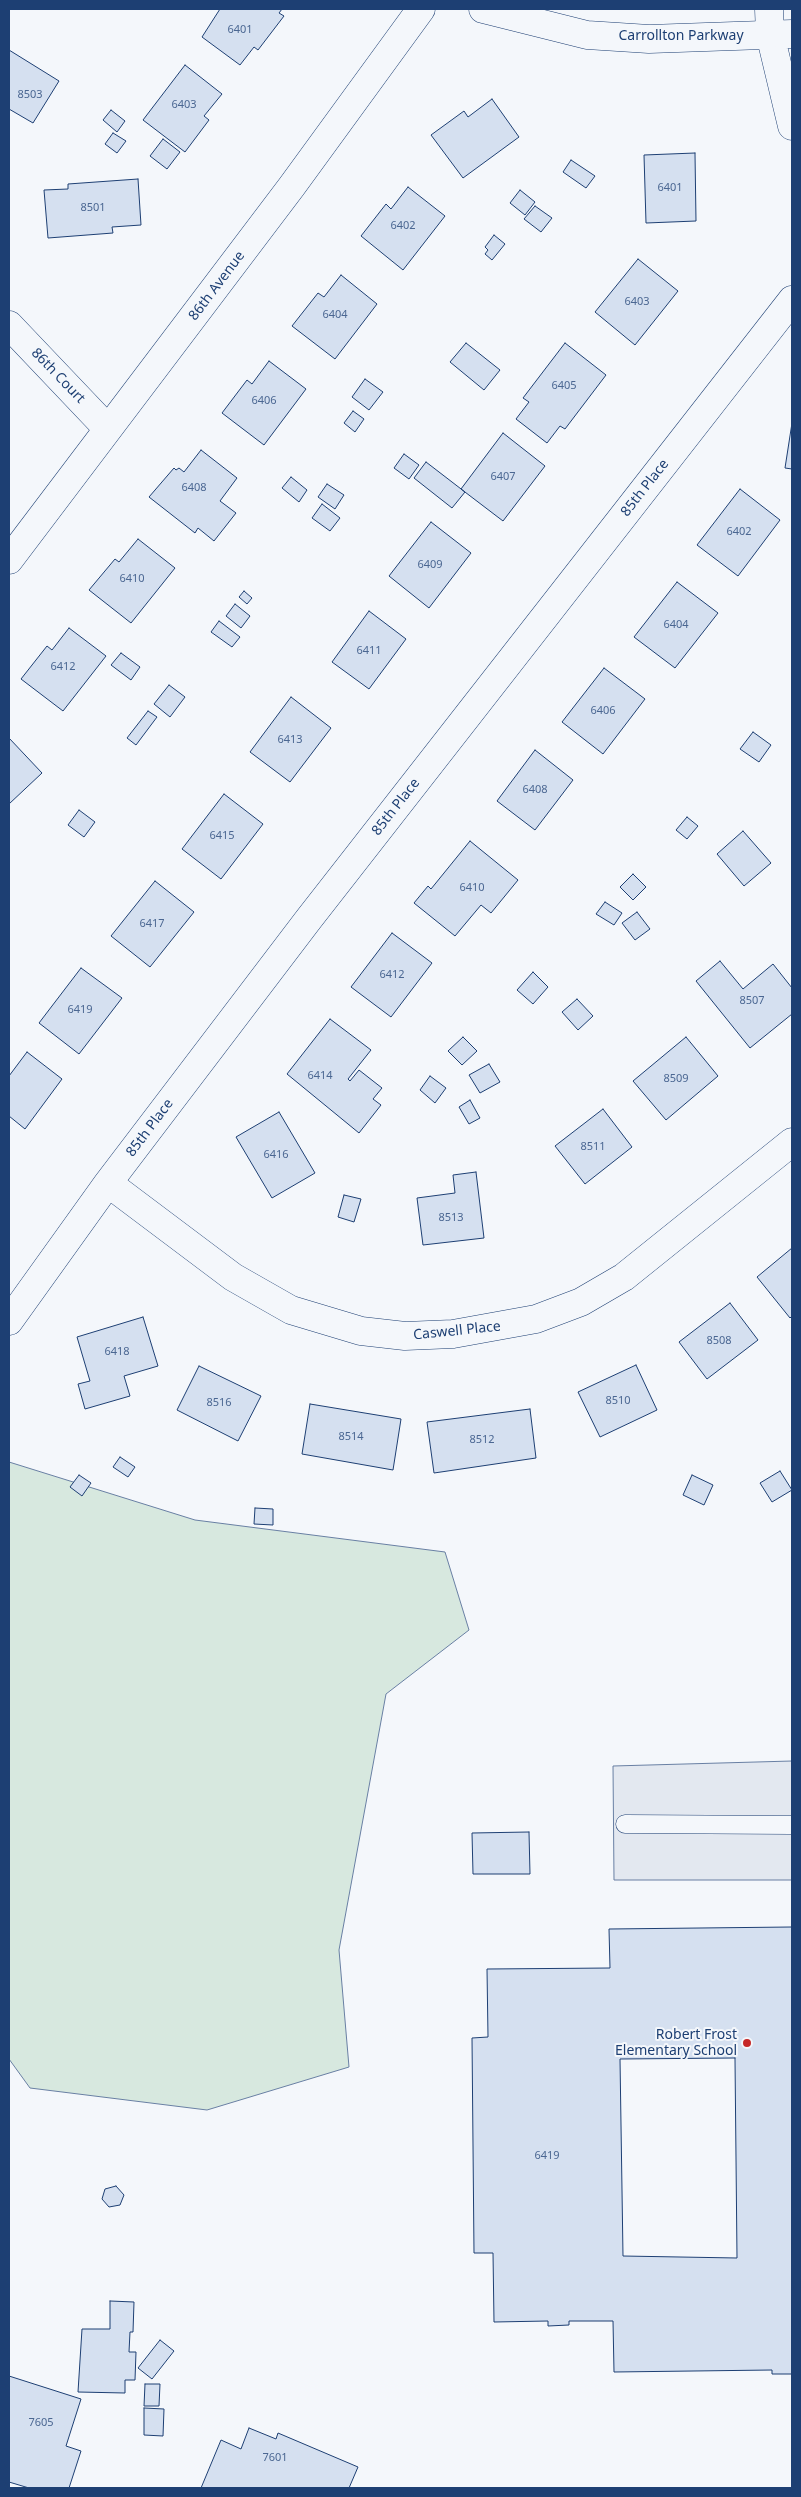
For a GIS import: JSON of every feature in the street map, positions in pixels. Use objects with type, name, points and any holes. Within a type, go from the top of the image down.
[{"type":"street","name":"86th Avenue","points":[[9,560],[107,428],[292,186],[421,9]]},
{"type":"street","name":"Carrollton Parkway","points":[[484,9],[587,35],[648,39],[777,26]]},
{"type":"street","points":[[777,26],[792,126]]},
{"type":"street","name":"85th Place","points":[[9,1321],[108,1183],[464,719],[792,300]]},
{"type":"street","name":"86th Court","points":[[9,325],[107,428]]},
{"type":"street","name":"Caswell Place","points":[[108,1183],[233,1277],[291,1310],[361,1331],[406,1336],[453,1334],[536,1319],[581,1302],[624,1277],[792,1142]]},
{"type":"lane","points":[[625,1824],[792,1825]]},
{"type":"shaded area","points":[[9,1462],[195,1520],[445,1552],[469,1630],[386,1694],[339,1950],[349,2067],[207,2110],[30,2088],[9,2059]]},
{"type":"shaded area","points":[[792,1761],[792,1880],[614,1880],[613,1766]]},
{"type":"building","points":[[220,9],[282,9],[279,13],[284,16],[258,50],[254,47],[240,65],[202,37]]},
{"type":"building","points":[[9,50],[59,81],[33,123],[9,109]]},
{"type":"building","points":[[185,65],[222,94],[204,116],[209,120],[185,152],[143,120]]},
{"type":"building","points":[[492,99],[519,137],[463,178],[431,135],[464,111],[468,117]]},
{"type":"building","points":[[111,110],[125,121],[117,132],[103,120]]},
{"type":"building","points":[[113,133],[126,141],[117,153],[105,144]]},
{"type":"building","points":[[163,139],[180,152],[167,169],[150,156]]},
{"type":"building","points":[[695,153],[696,221],[646,223],[644,155]]},
{"type":"building","points":[[571,160],[595,176],[586,188],[563,172]]},
{"type":"building","points":[[138,179],[141,225],[112,227],[113,233],[48,238],[44,190],[68,189],[68,184]]},
{"type":"building","points":[[408,187],[445,216],[403,270],[361,236],[386,204],[391,209]]},
{"type":"building","points":[[520,190],[535,202],[525,215],[510,203]]},
{"type":"building","points":[[535,206],[552,218],[541,232],[524,219]]},
{"type":"building","points":[[494,235],[505,244],[492,260],[485,254],[488,250],[485,247]]},
{"type":"building","points":[[638,259],[678,291],[635,345],[595,312]]},
{"type":"building","points":[[341,275],[377,304],[335,359],[292,326],[318,293],[324,297]]},
{"type":"building","points":[[466,343],[500,370],[484,390],[450,362]]},
{"type":"building","points":[[565,343],[606,375],[565,429],[560,426],[547,443],[516,419],[529,402],[523,398]]},
{"type":"building","points":[[269,361],[306,389],[264,445],[222,413],[247,380],[252,384]]},
{"type":"building","points":[[365,379],[383,392],[369,410],[352,397]]},
{"type":"building","points":[[353,411],[364,419],[355,432],[344,423]]},
{"type":"building","points":[[792,423],[792,469],[785,468]]},
{"type":"building","points":[[503,433],[545,466],[503,521],[461,489]]},
{"type":"building","points":[[201,450],[237,478],[220,501],[236,513],[214,541],[198,528],[195,533],[149,497],[174,468],[176,470],[179,468],[184,472]]},
{"type":"building","points":[[404,454],[419,465],[409,479],[394,468]]},
{"type":"building","points":[[426,462],[465,492],[452,508],[414,478]]},
{"type":"building","points":[[291,477],[307,490],[299,502],[282,488]]},
{"type":"building","points":[[327,484],[344,495],[335,509],[318,497]]},
{"type":"building","points":[[740,489],[780,520],[738,576],[697,545]]},
{"type":"building","points":[[322,504],[340,518],[330,531],[312,518]]},
{"type":"building","points":[[431,522],[471,553],[429,608],[389,576]]},
{"type":"building","points":[[138,539],[175,568],[131,623],[89,590],[115,559],[119,562]]},
{"type":"building","points":[[677,582],[718,613],[675,668],[634,637]]},
{"type":"building","points":[[244,591],[252,598],[247,604],[239,597]]},
{"type":"building","points":[[235,604],[250,616],[241,628],[226,616]]},
{"type":"building","points":[[369,611],[406,639],[369,689],[332,662]]},
{"type":"building","points":[[219,621],[240,637],[232,647],[211,632]]},
{"type":"building","points":[[69,628],[106,656],[63,711],[21,679],[47,646],[52,650]]},
{"type":"building","points":[[121,653],[140,667],[131,680],[111,665]]},
{"type":"building","points":[[604,668],[645,699],[603,754],[562,722]]},
{"type":"building","points":[[169,685],[185,697],[170,717],[154,704]]},
{"type":"building","points":[[291,697],[331,728],[290,782],[250,752]]},
{"type":"building","points":[[148,711],[157,717],[136,745],[127,738]]},
{"type":"building","points":[[753,732],[771,745],[759,762],[740,749]]},
{"type":"building","points":[[9,738],[42,773],[9,804]]},
{"type":"building","points":[[535,750],[573,780],[535,830],[497,801]]},
{"type":"building","points":[[224,794],[263,824],[221,879],[182,849]]},
{"type":"building","points":[[79,810],[95,822],[84,837],[68,825]]},
{"type":"building","points":[[687,817],[698,826],[687,839],[676,830]]},
{"type":"building","points":[[743,831],[771,863],[744,886],[717,854]]},
{"type":"building","points":[[470,841],[518,880],[491,913],[481,905],[455,936],[414,903],[428,886],[431,889]]},
{"type":"building","points":[[633,874],[646,887],[633,900],[620,887]]},
{"type":"building","points":[[155,881],[194,912],[150,967],[111,936]]},
{"type":"building","points":[[605,902],[622,913],[614,925],[596,914]]},
{"type":"building","points":[[637,912],[650,929],[635,940],[622,923]]},
{"type":"building","points":[[392,933],[432,963],[391,1017],[351,987]]},
{"type":"building","points":[[720,961],[743,989],[773,964],[792,988],[792,1014],[750,1048],[696,981]]},
{"type":"building","points":[[81,968],[122,998],[79,1054],[39,1023]]},
{"type":"building","points":[[533,972],[548,987],[533,1004],[517,990]]},
{"type":"building","points":[[577,999],[593,1016],[578,1030],[562,1012]]},
{"type":"building","points":[[330,1019],[371,1050],[348,1079],[350,1081],[359,1070],[382,1088],[373,1099],[381,1105],[359,1133],[287,1074]]},
{"type":"building","points":[[463,1037],[477,1051],[462,1065],[448,1051]]},
{"type":"building","points":[[686,1037],[718,1076],[666,1120],[633,1081]]},
{"type":"building","points":[[27,1052],[62,1079],[25,1129],[9,1116],[9,1076]]},
{"type":"building","points":[[489,1064],[500,1082],[480,1093],[469,1075]]},
{"type":"building","points":[[430,1076],[446,1088],[435,1103],[420,1090]]},
{"type":"building","points":[[470,1100],[480,1118],[469,1124],[459,1107]]},
{"type":"building","points":[[603,1109],[632,1147],[585,1184],[555,1146]]},
{"type":"building","points":[[279,1112],[315,1173],[272,1198],[236,1137]]},
{"type":"building","points":[[476,1172],[484,1238],[423,1245],[417,1198],[455,1193],[453,1175]]},
{"type":"building","points":[[344,1195],[361,1199],[354,1222],[338,1217]]},
{"type":"building","points":[[792,1248],[792,1316],[790,1318],[757,1277]]},
{"type":"building","points":[[730,1303],[758,1340],[707,1379],[679,1342]]},
{"type":"building","points":[[143,1317],[158,1366],[124,1376],[130,1396],[85,1409],[78,1384],[90,1381],[77,1337]]},
{"type":"building","points":[[636,1365],[657,1410],[600,1437],[578,1392]]},
{"type":"building","points":[[199,1366],[261,1396],[238,1441],[177,1410]]},
{"type":"building","points":[[310,1404],[401,1419],[393,1470],[302,1454]]},
{"type":"building","points":[[530,1409],[536,1458],[434,1473],[427,1422]]},
{"type":"building","points":[[120,1457],[135,1467],[128,1477],[113,1467]]},
{"type":"building","points":[[780,1471],[792,1490],[772,1502],[760,1483]]},
{"type":"building","points":[[79,1475],[91,1483],[82,1496],[70,1487]]},
{"type":"building","points":[[692,1475],[713,1485],[704,1505],[683,1495]]},
{"type":"building","points":[[255,1508],[273,1509],[273,1525],[254,1524]]},
{"type":"building","points":[[529,1832],[530,1874],[473,1874],[472,1833]]},
{"type":"building","points":[[792,1927],[792,2374],[772,2374],[772,2370],[614,2372],[613,2321],[569,2321],[569,2325],[548,2326],[548,2321],[494,2322],[493,2253],[474,2253],[472,2038],[488,2037],[487,1969],[610,1968],[609,1929]],"holes":[[[735,2058],[737,2258],[623,2256],[620,2059]]]},
{"type":"building","points":[[116,2186],[124,2195],[120,2205],[109,2207],[102,2199],[105,2189]]},
{"type":"building","points":[[110,2301],[134,2302],[133,2332],[130,2332],[129,2352],[136,2352],[135,2380],[125,2380],[125,2393],[78,2392],[82,2329],[110,2329]]},
{"type":"building","points":[[160,2340],[174,2351],[152,2379],[138,2368]]},
{"type":"building","points":[[9,2376],[81,2399],[66,2446],[81,2451],[69,2488],[29,2488],[9,2482]]},
{"type":"building","points":[[145,2384],[160,2384],[159,2406],[144,2406]]},
{"type":"building","points":[[144,2408],[164,2409],[163,2436],[144,2435]]},
{"type":"building","points":[[249,2428],[276,2439],[278,2433],[358,2467],[349,2488],[201,2488],[221,2440],[241,2449]]},
{"type":"place","name":"Robert Frost Elementary School","points":[[747,2043]]}]
